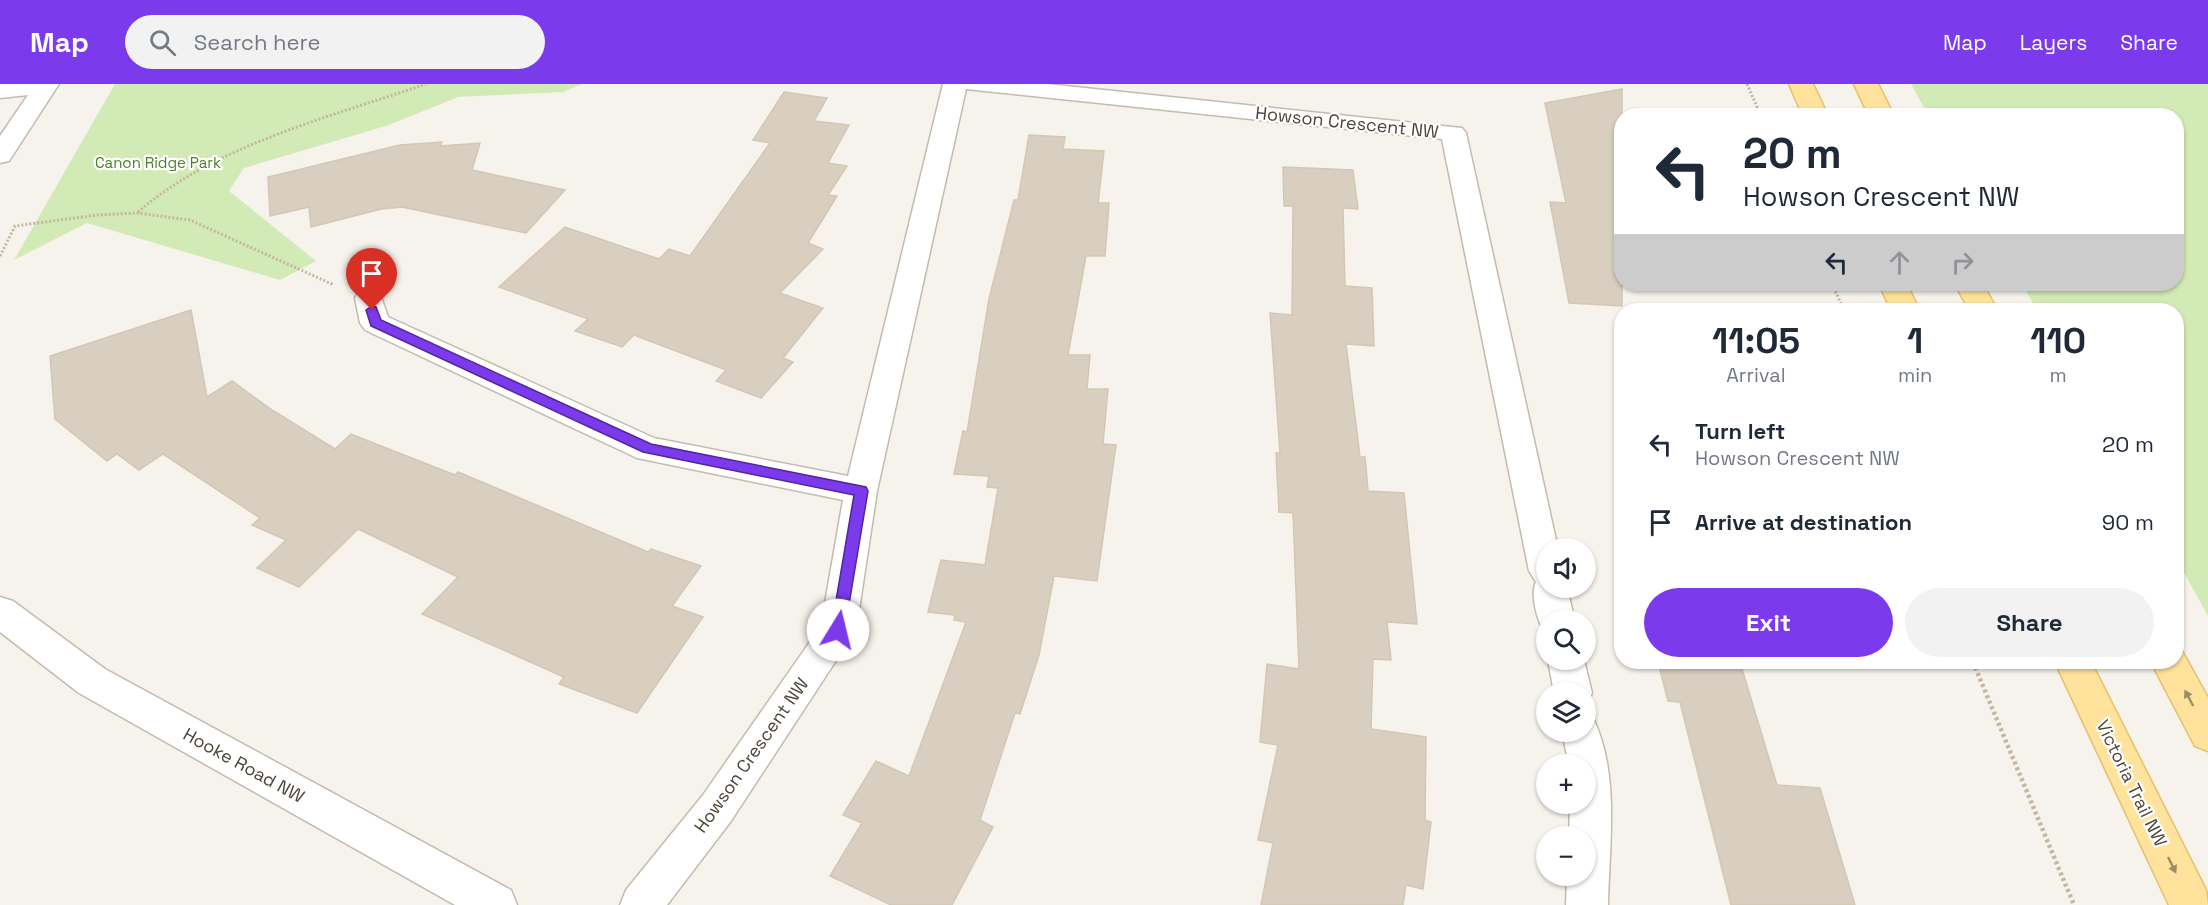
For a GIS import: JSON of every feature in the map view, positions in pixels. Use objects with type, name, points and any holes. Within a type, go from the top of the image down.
[{"type":"main road","points":[[1802,84],[1812,108]]},
{"type":"main road","points":[[1866,84],[1878,108]]},
{"type":"main road","name":"Victoria Trail NW","points":[[2076,669],[2191,905]]},
{"type":"main road","points":[[2173,669],[2208,734]]},
{"type":"street","name":"Howson Crescent NW","points":[[641,905],[717,808],[838,630],[861,491],[955,84]]},
{"type":"street","name":"Howson Crescent NW","points":[[975,84],[1453,134],[1539,538]]},
{"type":"street","points":[[0,91],[47,85]]},
{"type":"street","points":[[0,154],[47,85]]},
{"type":"street","points":[[369,298],[375,323],[648,449],[861,491]]},
{"type":"street","name":"Hooke Road NW","points":[[0,612],[92,681],[496,905]]},
{"type":"street","points":[[1583,742],[1591,778],[1587,905]]},
{"type":"path","points":[[137,213],[161,192],[231,152],[426,84]]},
{"type":"path","points":[[1747,84],[1758,108]]},
{"type":"path","points":[[0,256],[15,226],[97,215],[137,213],[190,220],[313,277],[369,298]]},
{"type":"path","points":[[1976,669],[2074,905]]},
{"type":"green space","name":"Canon Ridge Park","points":[[115,84],[582,84],[563,92],[458,97],[389,125],[244,168],[229,191],[316,261],[280,280],[87,223],[14,260]]},
{"type":"green space","points":[[1911,84],[2208,84],[2208,616],[2184,573],[2184,303],[2033,303],[2026,291],[2184,291],[2184,108],[1924,108]]},
{"type":"building","points":[[1622,89],[1622,108],[1614,108],[1614,291],[1622,291],[1622,303],[1614,303],[1614,306],[1569,303],[1550,202],[1566,203],[1545,103]]},
{"type":"building","points":[[784,92],[827,98],[814,121],[849,125],[828,163],[847,166],[828,195],[837,196],[808,243],[823,249],[780,293],[823,308],[783,358],[793,362],[761,398],[716,381],[726,370],[634,335],[622,347],[575,331],[588,319],[499,287],[565,227],[659,259],[669,249],[690,256],[770,143],[753,140]]},
{"type":"building","points":[[1029,135],[1065,137],[1063,149],[1104,151],[1098,203],[1109,203],[1105,256],[1086,256],[1068,355],[1090,355],[1087,389],[1108,389],[1103,444],[1116,445],[1097,581],[1054,576],[1039,655],[1020,714],[1015,713],[980,820],[993,827],[952,905],[891,905],[830,876],[862,823],[843,815],[876,761],[909,776],[966,622],[954,620],[955,615],[928,612],[941,560],[985,565],[998,488],[987,487],[989,476],[954,474],[963,431],[967,432],[989,299],[1014,200],[1018,200]]},
{"type":"building","points":[[442,142],[440,146],[480,143],[472,170],[565,190],[526,233],[402,207],[381,209],[311,227],[309,207],[270,216],[268,177],[400,145]]},
{"type":"building","points":[[1283,167],[1353,170],[1358,209],[1343,208],[1345,286],[1372,288],[1374,346],[1346,344],[1360,457],[1365,457],[1368,491],[1404,493],[1417,624],[1387,622],[1391,660],[1373,659],[1371,729],[1426,737],[1425,820],[1431,822],[1423,889],[1406,885],[1403,905],[1261,905],[1273,843],[1258,840],[1278,745],[1260,742],[1267,664],[1299,669],[1293,513],[1279,512],[1276,453],[1280,453],[1270,313],[1292,315],[1293,206],[1284,206]]},
{"type":"building","points":[[191,310],[207,397],[232,381],[272,410],[335,449],[351,434],[455,475],[458,472],[648,552],[651,549],[701,566],[672,606],[703,617],[637,713],[559,684],[564,677],[422,614],[458,577],[358,529],[299,587],[257,568],[286,540],[252,525],[260,518],[163,454],[139,470],[117,454],[107,461],[55,419],[50,356]]},
{"type":"building","points":[[1660,669],[1742,669],[1777,785],[1820,788],[1855,905],[1731,905],[1680,702],[1668,701]]},
{"type":"route","points":[[372,310],[375,323],[648,449],[861,491],[838,630]]}]
